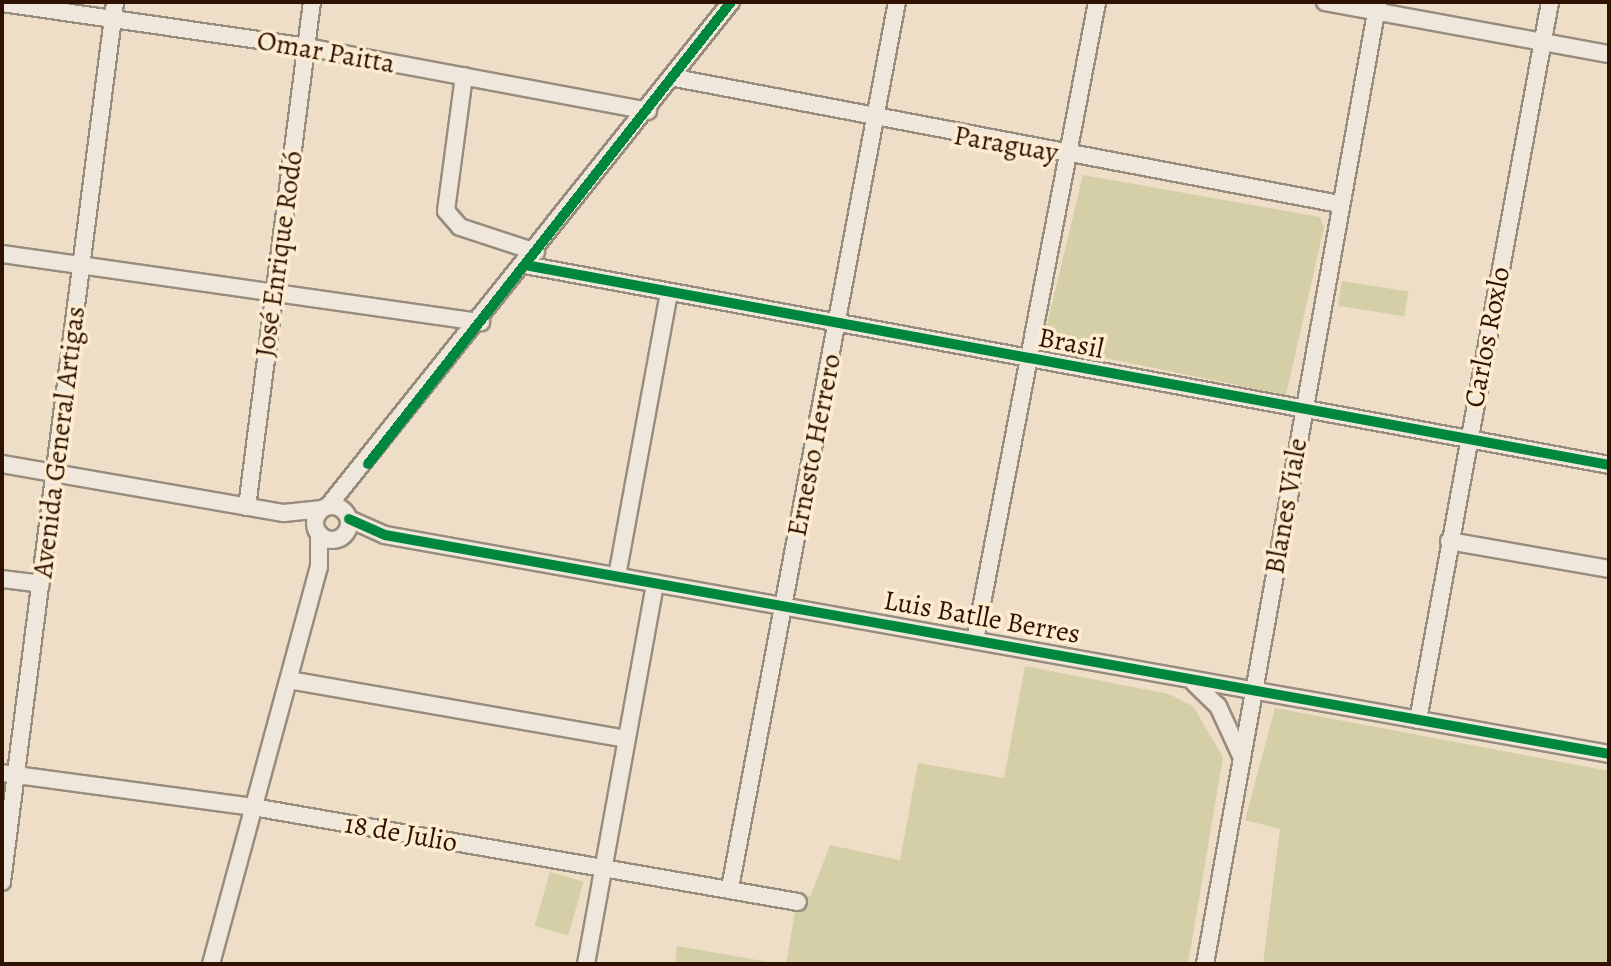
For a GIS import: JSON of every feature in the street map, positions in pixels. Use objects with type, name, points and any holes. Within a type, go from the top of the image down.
[{"type":"street","name":"José Enrique Rodó","points":[[247,507],[312,2]]},
{"type":"street","points":[[211,964],[336,511],[368,464],[675,78],[731,2]]},
{"type":"street","name":"Ernesto Herrero","points":[[730,888],[897,2]]},
{"type":"street","points":[[975,640],[1097,2]]},
{"type":"street","points":[[1325,2],[1377,7],[1609,54]]},
{"type":"street","name":"Carlos Roxlo","points":[[1418,720],[1550,2]]},
{"type":"street","name":"Omar Paitta","points":[[2,3],[114,10],[648,111]]},
{"type":"street","name":"Blanes Viale","points":[[1205,964],[1339,204],[1377,7]]},
{"type":"street","name":"Avenida General Artigas","points":[[2,882],[9,774],[41,584],[114,10]]},
{"type":"street","points":[[464,76],[446,211],[460,227],[536,252]]},
{"type":"street","name":"Paraguay","points":[[675,78],[874,121],[1339,204]]},
{"type":"street","points":[[2,254],[481,322]]},
{"type":"street","name":"Brasil","points":[[525,265],[1303,412],[1609,465]]},
{"type":"street","points":[[617,576],[669,294]]},
{"type":"street","name":"Luis Batlle Berres","points":[[2,464],[284,513],[336,511],[385,535]]},
{"type":"street","points":[[327,535],[336,511]]},
{"type":"street","name":"Luis Batlle Berres","points":[[284,513],[327,535],[385,535],[1609,754]]},
{"type":"street","points":[[1449,541],[1609,569]]},
{"type":"street","points":[[2,579],[41,584]]},
{"type":"street","points":[[586,964],[655,583]]},
{"type":"street","points":[[289,680],[626,739]]},
{"type":"street","points":[[1193,682],[1226,719],[1243,762]]},
{"type":"street","name":"18 de Julio","points":[[9,774],[253,807],[798,902]]},
{"type":"shaded area","points":[[1083,175],[1320,217],[1324,228],[1286,395],[1042,345]]},
{"type":"shaded area","points":[[1342,281],[1408,291],[1404,316],[1338,306]]},
{"type":"shaded area","points":[[1025,666],[1169,694],[1193,706],[1223,757],[1188,964],[786,964],[796,906],[811,895],[830,845],[900,860],[918,763],[1004,778]]},
{"type":"shaded area","points":[[1275,708],[1609,771],[1609,964],[1263,964],[1280,829],[1245,820]]},
{"type":"shaded area","points":[[550,872],[584,882],[568,935],[535,926]]},
{"type":"shaded area","points":[[677,946],[780,964],[675,964]]},
{"type":"cycle path","points":[[368,464],[731,2]]},
{"type":"cycle path","points":[[525,265],[1609,465]]},
{"type":"cycle path","points":[[349,519],[385,535],[1609,754]]}]
